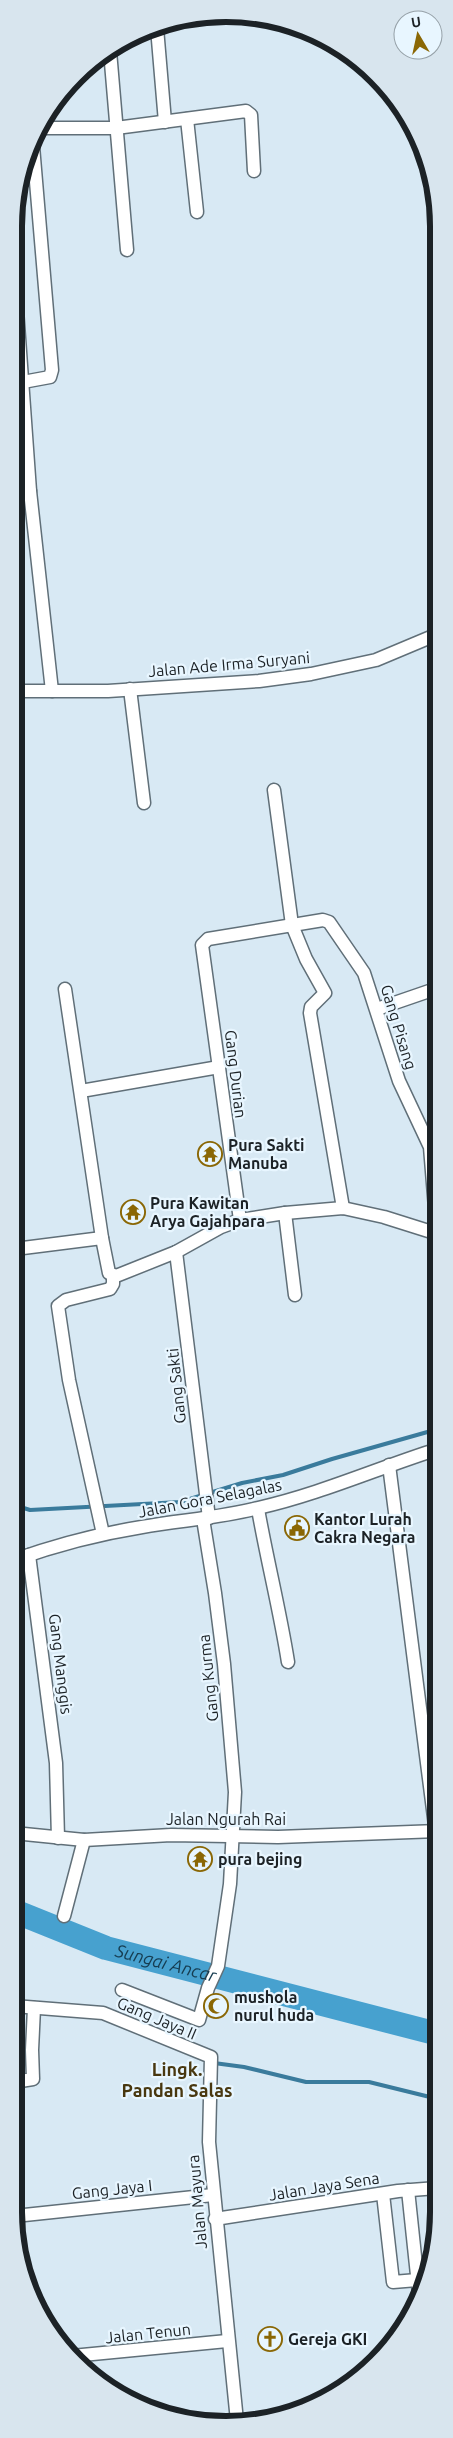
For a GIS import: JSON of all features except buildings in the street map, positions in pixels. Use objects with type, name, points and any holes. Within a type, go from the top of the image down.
[{"type":"street","points":[[158,34],[165,122]]},
{"type":"street","points":[[111,59],[127,250]]},
{"type":"street","points":[[48,128],[116,128],[249,113],[254,171]]},
{"type":"street","points":[[187,119],[197,212]]},
{"type":"street","points":[[23,382],[50,377],[52,370],[34,158]]},
{"type":"street","points":[[22,368],[22,387]]},
{"type":"street","points":[[22,417],[52,691]]},
{"type":"street","points":[[22,492],[30,491]]},
{"type":"street","name":"Jalan Ade Irma Suryani","points":[[22,691],[130,689],[250,682],[320,672],[376,660],[430,637]]},
{"type":"street","points":[[130,689],[144,803]]},
{"type":"street","points":[[274,790],[292,926],[306,960],[325,993],[311,1007],[310,1013],[343,1208]]},
{"type":"street","name":"Gang Pisang","points":[[292,926],[323,920],[331,925],[364,972],[399,1082],[430,1147]]},
{"type":"street","name":"Gang Durian","points":[[240,1220],[202,949],[203,942],[292,926]]},
{"type":"street","points":[[66,989],[102,1238],[109,1273],[113,1276],[113,1284],[110,1289],[66,1300],[58,1306],[69,1380],[103,1534]]},
{"type":"street","points":[[377,1009],[430,991]]},
{"type":"street","points":[[81,1090],[219,1068]]},
{"type":"street","points":[[113,1276],[176,1252],[221,1227],[240,1220],[285,1213],[343,1208],[384,1217],[430,1232]]},
{"type":"street","points":[[285,1213],[295,1295]]},
{"type":"street","points":[[22,1248],[102,1238]]},
{"type":"street","name":"Gang Sakti","points":[[176,1252],[203,1476],[206,1518]]},
{"type":"street","name":"Jalan Gora Selagalas","points":[[22,1557],[70,1541],[103,1534],[258,1509],[330,1487],[430,1452]]},
{"type":"street","points":[[389,1465],[430,1778]]},
{"type":"street","points":[[258,1509],[288,1662]]},
{"type":"street","name":"Gang Kurma","points":[[122,1990],[199,2020],[208,1988],[218,1969],[230,1884],[235,1792],[230,1727],[206,1518]]},
{"type":"street","name":"Gang Manggis","points":[[29,1555],[56,1763],[58,1838]]},
{"type":"street","name":"Jalan Ngurah Rai","points":[[22,1834],[84,1840],[138,1836],[232,1834],[278,1836],[430,1831]]},
{"type":"street","points":[[64,1916],[84,1840]]},
{"type":"street","name":"Gang Jaya II","points":[[22,2009],[34,2014],[103,2013],[208,2059]]},
{"type":"street","points":[[22,2081],[33,2079],[34,2014]]},
{"type":"street","name":"Jalan Mayura","points":[[208,2059],[208,2142],[227,2341],[236,2415]]},
{"type":"street","name":"Jalan Jaya Sena","points":[[215,2219],[408,2190],[430,2189]]},
{"type":"street","points":[[408,2190],[418,2284]]},
{"type":"street","points":[[383,2194],[393,2282],[417,2280]]},
{"type":"street","name":"Gang Jaya I","points":[[22,2215],[213,2195]]},
{"type":"street","name":"Jalan Tenun","points":[[81,2355],[227,2341]]},
{"type":"waterway","points":[[22,1508],[30,1510],[180,1502],[242,1483],[283,1475],[430,1431]]},
{"type":"waterway","name":"Sungai Ancar","points":[[22,1914],[106,1948],[430,2032]]},
{"type":"waterway","points":[[214,2063],[244,2067],[306,2082],[369,2082],[430,2097]]},
{"type":"place","name":"Pura Sakti Manuba","points":[[210,1154]]},
{"type":"place","name":"Pura Kawitan Arya Gajahpara","points":[[133,1212]]},
{"type":"place","name":"Kantor Lurah Cakra Negara","points":[[297,1528]]},
{"type":"place","name":"pura bejing","points":[[200,1859]]},
{"type":"place","name":"mushola nurul huda","points":[[216,2006]]},
{"type":"place","name":"Gereja GKI","points":[[270,2339]]},
{"type":"district","name":"Lingk. Pandan Salas","points":[[177,2080]]}]
